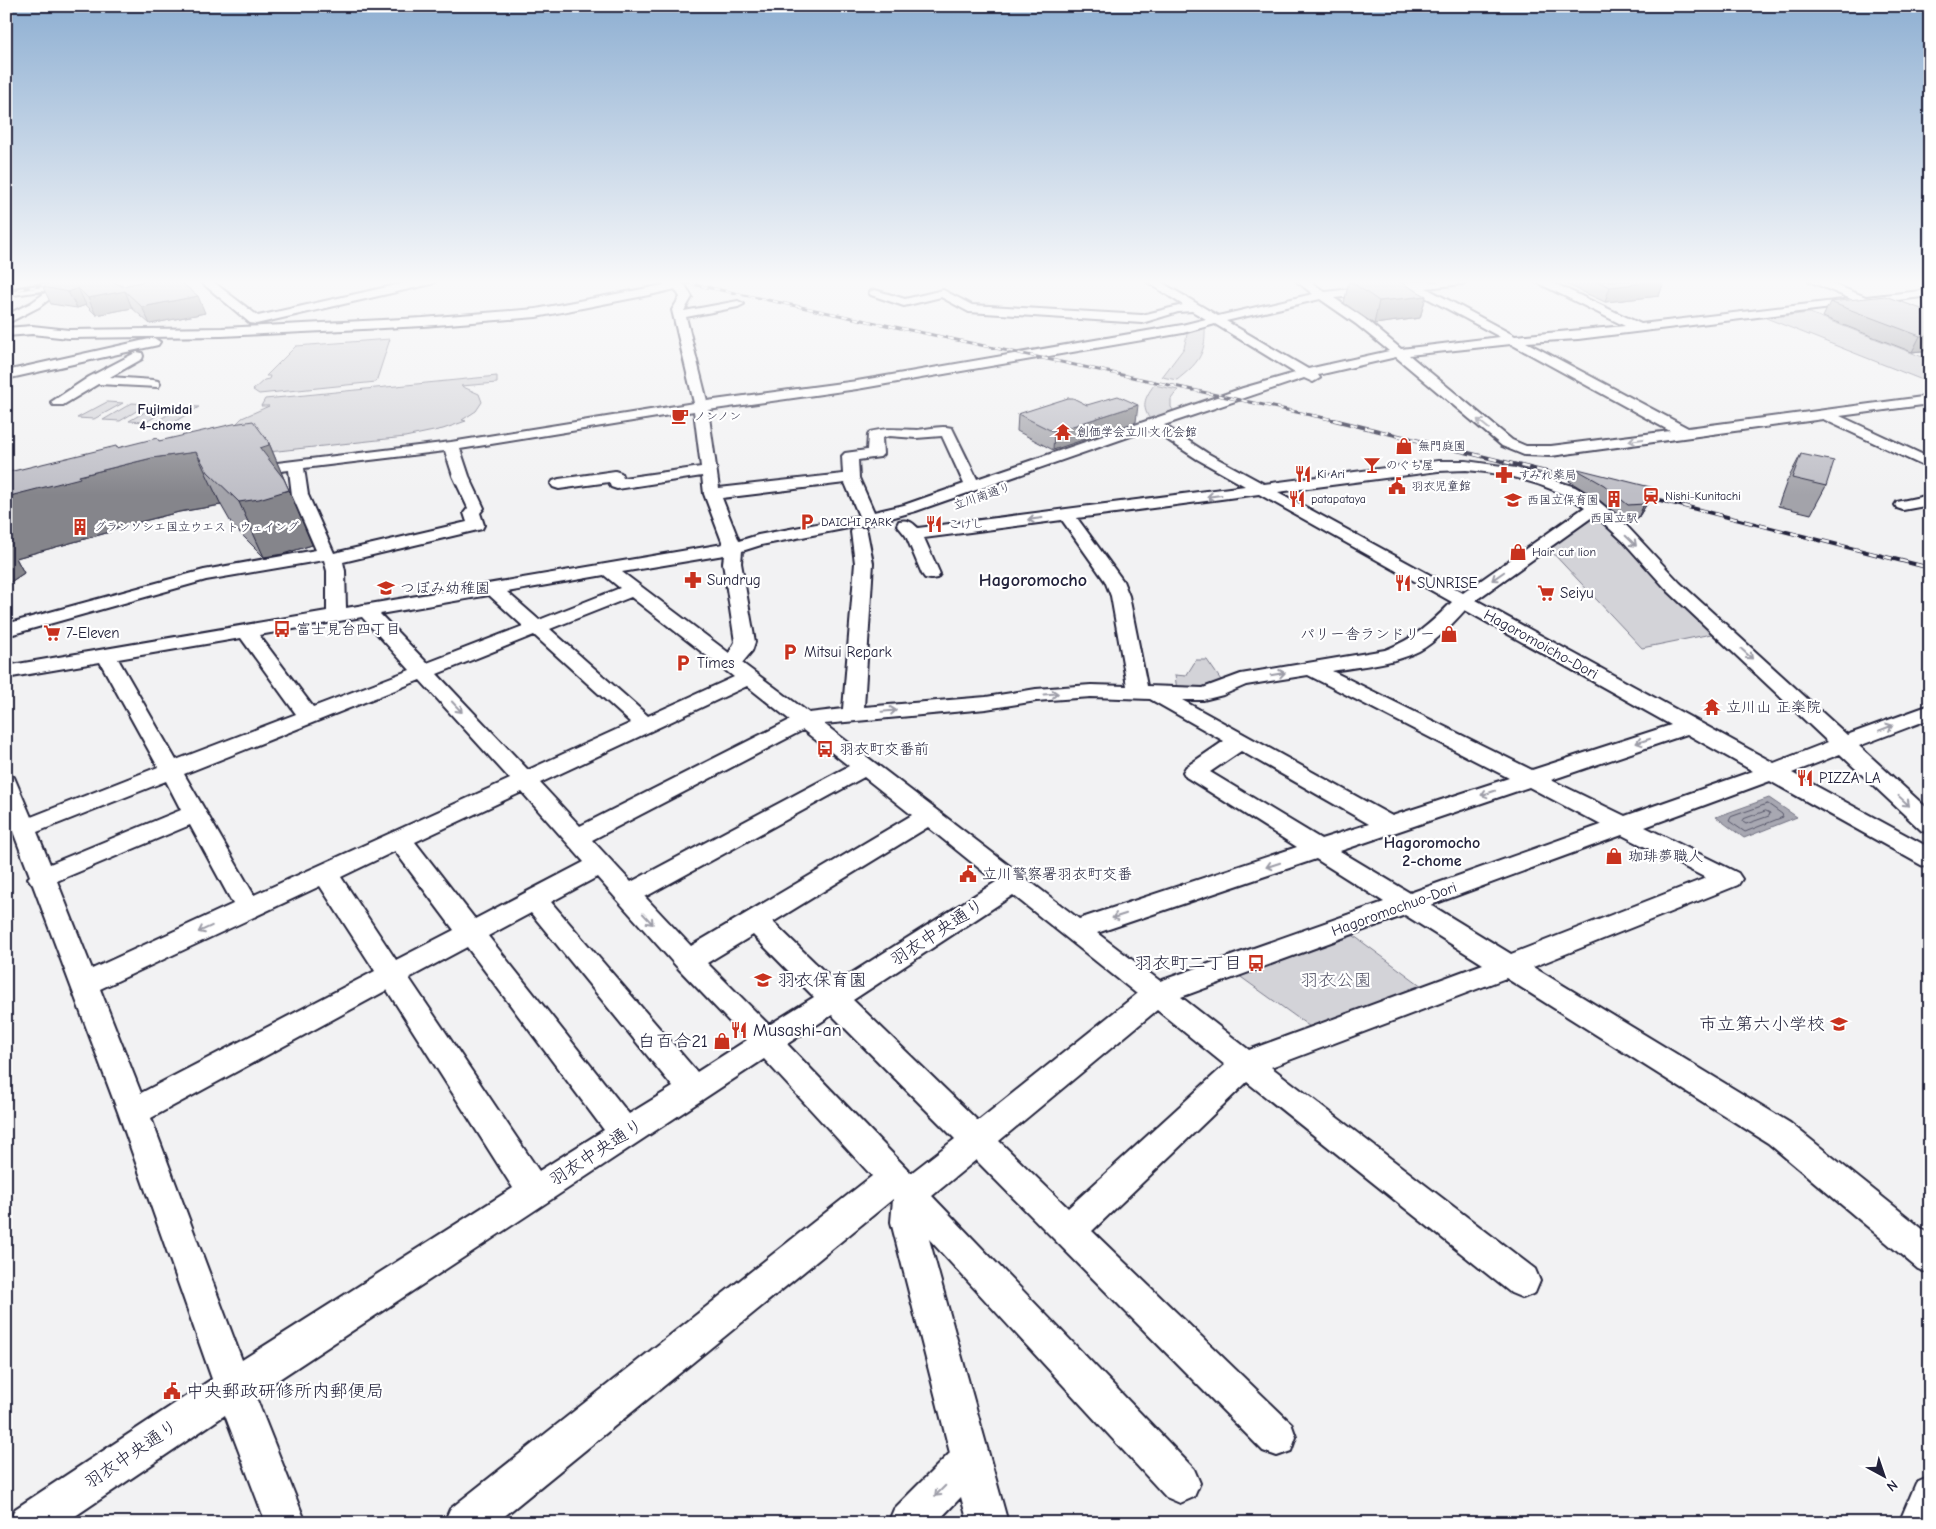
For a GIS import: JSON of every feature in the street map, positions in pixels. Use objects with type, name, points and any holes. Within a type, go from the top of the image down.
[{"type":"street","points":[[6,375],[108,352]]},
{"type":"street","points":[[58,402],[137,356],[111,355],[110,352]]},
{"type":"street","points":[[690,352],[701,406],[712,494],[734,548],[732,563],[745,642],[742,651],[730,663]]},
{"type":"street","points":[[234,472],[451,446],[701,406],[857,385],[1045,352]]},
{"type":"street","points":[[1268,352],[1309,377]]},
{"type":"street","points":[[1397,352],[1507,443],[1524,450],[1551,451],[1930,400]]},
{"type":"street","points":[[1160,428],[1248,391],[1401,356],[1431,352]]},
{"type":"street","points":[[1537,352],[1684,432]]},
{"type":"street","points":[[94,380],[153,384]]},
{"type":"street","points":[[1824,414],[1930,464]]},
{"type":"street","name":"立川南通り","points":[[896,517],[974,487],[1160,428]]},
{"type":"street","name":"立川南通り","points":[[6,672],[734,548],[763,548],[864,526],[986,495],[1160,428]]},
{"type":"street","name":"Hagoromoicho-Dori","points":[[1160,428],[1195,452],[1930,860]]},
{"type":"street","points":[[853,714],[864,564],[864,526],[850,478],[850,456],[875,454],[875,435],[889,432],[916,434],[948,431],[974,487]]},
{"type":"street","points":[[337,616],[336,571],[333,559],[476,525],[472,513],[476,508],[451,446]]},
{"type":"street","points":[[6,630],[204,575],[326,554],[300,494],[296,464]]},
{"type":"street","points":[[914,534],[1438,466],[1468,464],[1513,471],[1553,484],[1578,495],[1595,507],[1635,545],[1674,587],[1930,825]]},
{"type":"street","points":[[559,484],[615,476],[617,484],[709,470]]},
{"type":"street","points":[[712,494],[850,478]]},
{"type":"street","points":[[1903,506],[1930,500]]},
{"type":"street","points":[[576,838],[806,720],[853,714],[986,703],[1036,695],[1091,691],[1203,694],[1216,691],[1241,680],[1389,655],[1413,646],[1443,622],[1463,601],[1595,507]]},
{"type":"street","points":[[1067,515],[1114,581],[1120,596],[1146,693],[1240,741],[1390,825]]},
{"type":"street","points":[[896,517],[914,534],[932,574]]},
{"type":"street","points":[[608,570],[748,678],[806,720],[1013,883],[1247,1063],[1523,1281]]},
{"type":"street","points":[[494,590],[646,725]]},
{"type":"street","points":[[25,828],[632,590]]},
{"type":"street","points":[[367,611],[525,781],[626,895],[767,1042],[1180,1483]]},
{"type":"street","points":[[246,631],[309,717]]},
{"type":"street","points":[[106,655],[249,909]]},
{"type":"street","points":[[1068,1231],[1247,1063],[1508,966],[1729,879],[1311,668]]},
{"type":"street","points":[[83,985],[748,678]]},
{"type":"street","name":"Hagoromochuo-Dori","points":[[464,1523],[902,1186],[977,1140],[1158,994],[1772,772],[1930,711]]},
{"type":"street","points":[[1075,930],[1689,726]]},
{"type":"street","points":[[1240,741],[1194,772],[1780,1133],[1930,1257]]},
{"type":"street","points":[[626,895],[865,767]]},
{"type":"street","points":[[6,782],[133,1112],[233,1386],[286,1523]]},
{"type":"street","points":[[42,878],[195,813]]},
{"type":"street","points":[[688,961],[929,816]]},
{"type":"street","points":[[399,839],[625,1133]]},
{"type":"street","points":[[133,1112],[599,864]]},
{"type":"street","points":[[325,873],[534,1192]]},
{"type":"street","name":"羽衣中央通り","points":[[29,1523],[233,1386],[1013,883]]},
{"type":"street","points":[[534,899],[693,1089]]},
{"type":"street","points":[[755,921],[1277,1437]]},
{"type":"street","points":[[902,1186],[908,1222],[988,1523]]},
{"type":"street","points":[[908,1523],[972,1458]]},
{"type":"street","points":[[1919,1523],[1930,1497]]},
{"type":"green space","points":[[290,352],[386,352],[376,382],[259,394],[253,390],[264,380],[269,379],[270,376],[266,376]]},
{"type":"green space","points":[[1181,352],[1202,352],[1195,364],[1177,380],[1162,377]]},
{"type":"green space","points":[[1853,352],[1910,352],[1930,360],[1930,383]]},
{"type":"green space","points":[[497,376],[497,383],[461,386],[479,394],[482,402],[476,411],[462,420],[466,421],[443,429],[405,437],[187,461],[233,427],[242,418],[269,406],[261,406],[265,399]]},
{"type":"green space","points":[[1154,385],[1178,390],[1171,399],[1171,407],[1175,413],[1151,421],[1146,411],[1145,403]]},
{"type":"green space","points":[[107,402],[123,403],[94,419],[77,418]]},
{"type":"green space","points":[[132,403],[148,404],[120,421],[103,420]]},
{"type":"green space","points":[[157,405],[174,406],[146,422],[129,421]]},
{"type":"green space","points":[[182,406],[199,407],[171,424],[154,423]]},
{"type":"green space","points":[[1597,514],[1716,633],[1642,648],[1549,549]]},
{"type":"green space","points":[[1196,660],[1207,660],[1223,683],[1217,688],[1177,691],[1175,675],[1186,676]]},
{"type":"green space","name":"羽衣公園","points":[[1350,933],[1426,989],[1313,1029],[1238,975]]},
{"type":"water","points":[[1769,798],[1797,817],[1744,838],[1716,817]]},
{"type":"building","points":[[1118,396],[1138,405],[1054,432],[1018,414],[1068,398],[1073,398],[1087,405]]},
{"type":"building","points":[[253,421],[268,441],[269,445],[260,448],[284,479],[289,490],[259,499],[239,502],[208,472],[196,452],[152,458],[6,497],[6,475],[9,472],[116,446],[117,448],[157,438],[159,441]]},
{"type":"building","points":[[1801,454],[1834,461],[1826,486],[1792,478]]},
{"type":"building","points":[[1574,468],[1654,488],[1644,504],[1628,505],[1604,485]]},
{"type":"railway","points":[[1015,352],[1339,421]]},
{"type":"railway","points":[[1334,420],[1583,481]]},
{"type":"railway","points":[[1636,494],[1930,568]]},
{"type":"place","name":"ノンノン","points":[[680,416]]},
{"type":"place","name":"創価学会立川文化会館","points":[[1063,432]]},
{"type":"place","name":"無門庭園","points":[[1404,446]]},
{"type":"place","name":"のぐち屋","points":[[1372,465]]},
{"type":"place","name":"Ki Ari","points":[[1303,474]]},
{"type":"place","name":"すみれ薬局","points":[[1504,475]]},
{"type":"place","name":"羽衣児童館","points":[[1397,486]]},
{"type":"place","name":"Nishi-Kunitachi","points":[[1651,496]]},
{"type":"place","name":"patapataya","points":[[1297,499]]},
{"type":"place","name":"西国立駅","points":[[1614,499]]},
{"type":"place","name":"西国立保育園","points":[[1513,500]]},
{"type":"place","name":"DAICHI PARK","points":[[807,522]]},
{"type":"place","name":"こけし","points":[[934,524]]},
{"type":"place","name":"グランソシエ国立ウエストウェイング","points":[[80,527]]},
{"type":"place","name":"Hair cut lion","points":[[1518,552]]},
{"type":"place","name":"Sundrug","points":[[693,580]]},
{"type":"place","name":"SUNRISE","points":[[1403,583]]},
{"type":"place","name":"つぼみ幼稚園","points":[[386,588]]},
{"type":"place","name":"Seiyu","points":[[1546,593]]},
{"type":"place","name":"富士見台四丁目","points":[[282,629]]},
{"type":"place","name":"7-Eleven","points":[[52,633]]},
{"type":"place","name":"パリー舎ランドリー","points":[[1449,634]]},
{"type":"place","name":"Mitsui Repark","points":[[790,652]]},
{"type":"place","name":"Times","points":[[683,663]]},
{"type":"place","name":"立川山 正楽院","points":[[1712,707]]},
{"type":"place","name":"羽衣町交番前","points":[[825,749]]},
{"type":"place","name":"PIZZA LA","points":[[1805,778]]},
{"type":"place","name":"珈琲夢職人","points":[[1614,856]]},
{"type":"place","name":"立川警察署羽衣町交番","points":[[968,874]]},
{"type":"place","name":"羽衣町二丁目","points":[[1256,963]]},
{"type":"place","name":"羽衣保育園","points":[[763,980]]},
{"type":"place","name":"市立第六小学校","points":[[1839,1024]]},
{"type":"place","name":"Musashi-an","points":[[739,1030]]},
{"type":"place","name":"白百合21","points":[[722,1041]]},
{"type":"place","name":"中央郵政研修所内郵便局","points":[[172,1391]]},
{"type":"district","name":"Fujimidai 4-chome","points":[[165,418]]},
{"type":"district","name":"Hagoromocho","points":[[1033,580]]},
{"type":"district","name":"Hagoromocho 2-chome","points":[[1432,851]]}]
